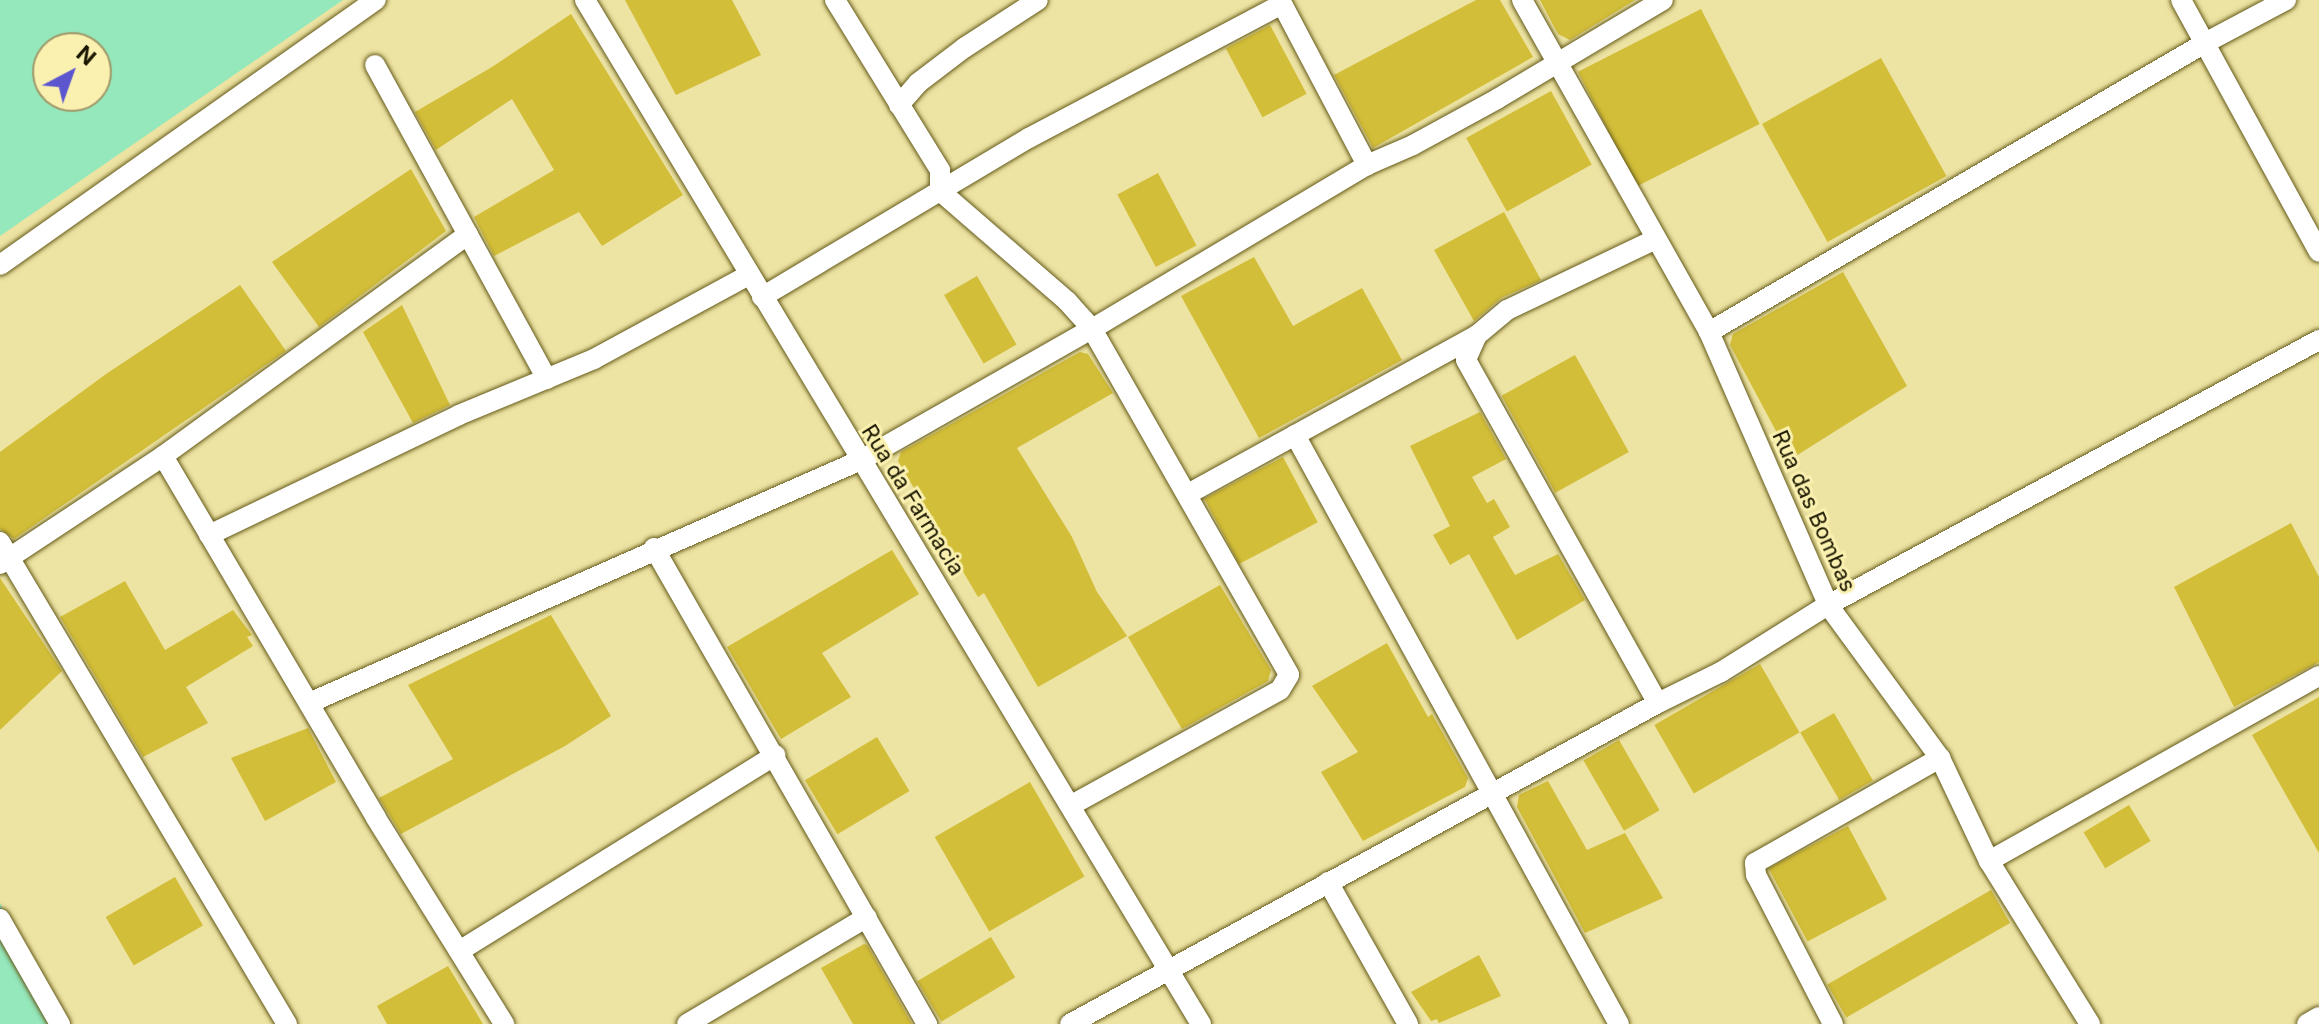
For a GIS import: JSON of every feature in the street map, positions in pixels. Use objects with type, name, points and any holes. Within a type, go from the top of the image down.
[{"type":"street","points":[[0,265],[376,0]]},
{"type":"street","name":"Rua da Farmacia","points":[[585,0],[1201,1024]]},
{"type":"street","points":[[835,0],[940,170],[940,191],[1067,301],[1092,329],[1289,675],[1280,690],[1072,805]]},
{"type":"street","points":[[899,105],[918,83],[964,48],[1038,0]]},
{"type":"street","name":"Rua das Bombas","points":[[1522,0],[1709,332],[1828,605],[1940,758],[1989,861],[2090,1024]]},
{"type":"street","points":[[309,703],[654,548],[861,460],[1092,329],[1367,165],[1413,145],[1663,0]]},
{"type":"street","points":[[2181,0],[2319,252]]},
{"type":"street","points":[[1709,332],[2205,43],[2286,0]]},
{"type":"street","points":[[762,297],[1029,138],[1281,2],[1367,165]]},
{"type":"street","points":[[375,65],[547,379]]},
{"type":"street","points":[[287,1024],[3,554],[163,456],[468,234]]},
{"type":"street","points":[[1188,494],[1477,335],[1507,310],[1656,239]]},
{"type":"street","points":[[209,535],[459,415],[594,359],[749,275]]},
{"type":"street","points":[[1477,335],[1466,360],[1658,703]]},
{"type":"street","points":[[1070,1024],[1493,792],[1721,672],[1828,605],[2319,340]]},
{"type":"street","points":[[1295,435],[1619,1024]]},
{"type":"street","points":[[163,456],[376,818],[461,950],[504,1024]]},
{"type":"street","points":[[654,548],[776,755],[927,1024]]},
{"type":"street","points":[[1989,861],[2319,676]]},
{"type":"street","points":[[461,950],[776,755]]},
{"type":"street","points":[[1833,1024],[1756,875],[1755,863],[1940,758]]},
{"type":"street","points":[[1328,882],[1408,1024]]},
{"type":"street","points":[[687,1024],[867,917]]},
{"type":"street","points":[[0,919],[60,1024]]},
{"type":"street","points":[[2307,1024],[2319,1017]]},
{"type":"green space","points":[[0,0],[343,0],[0,236]]},
{"type":"green space","points":[[0,903],[67,1024],[0,1024]]},
{"type":"building","points":[[625,0],[732,0],[761,55],[676,95]]},
{"type":"building","points":[[1476,0],[1500,0],[1533,57],[1373,148],[1334,75]]},
{"type":"building","points":[[1540,0],[1635,0],[1570,40],[1558,34]]},
{"type":"building","points":[[1701,9],[1760,124],[1637,187],[1578,72]]},
{"type":"building","points":[[571,14],[683,195],[602,246],[579,212],[494,256],[474,217],[554,170],[512,99],[436,150],[415,112],[492,67]]},
{"type":"building","points":[[1270,25],[1307,94],[1262,117],[1226,48]]},
{"type":"building","points":[[1881,58],[1946,176],[1828,242],[1762,124]]},
{"type":"building","points":[[1551,91],[1592,164],[1507,211],[1466,138]]},
{"type":"building","points":[[411,169],[446,231],[319,327],[272,262]]},
{"type":"building","points":[[1158,173],[1196,245],[1156,267],[1117,195]]},
{"type":"building","points":[[1504,212],[1541,280],[1501,298],[1474,321],[1434,250]]},
{"type":"building","points":[[1254,257],[1293,326],[1362,288],[1402,360],[1259,438],[1181,296]]},
{"type":"building","points":[[1843,272],[1907,386],[1791,459],[1730,345],[1733,334]]},
{"type":"building","points":[[977,276],[1016,344],[984,363],[944,295]]},
{"type":"building","points":[[240,285],[286,351],[14,539],[0,529],[0,452],[106,374]]},
{"type":"building","points":[[402,305],[450,405],[413,423],[363,332]]},
{"type":"building","points":[[1080,352],[1088,354],[1113,393],[1017,448],[1072,537],[1097,592],[1127,636],[1038,687],[984,593],[978,597],[898,461],[901,452]]},
{"type":"building","points":[[1575,355],[1629,452],[1555,493],[1502,396]]},
{"type":"building","points":[[1480,412],[1506,459],[1472,477],[1487,503],[1494,499],[1510,527],[1493,537],[1515,575],[1558,554],[1585,600],[1517,640],[1469,554],[1450,565],[1433,535],[1450,526],[1410,446]]},
{"type":"building","points":[[1283,457],[1318,522],[1239,564],[1204,499]]},
{"type":"building","points":[[2291,523],[2319,577],[2319,662],[2234,707],[2174,587]]},
{"type":"building","points":[[892,550],[919,594],[822,653],[851,697],[781,739],[727,647]]},
{"type":"building","points":[[0,578],[62,671],[0,730]]},
{"type":"building","points":[[125,581],[165,650],[233,610],[252,635],[247,637],[253,646],[186,687],[208,723],[143,757],[60,617]]},
{"type":"building","points":[[1220,585],[1271,670],[1268,681],[1182,729],[1128,637]]},
{"type":"building","points":[[551,615],[611,716],[565,746],[401,834],[379,798],[453,759],[408,685]]},
{"type":"building","points":[[1387,643],[1428,717],[1432,714],[1468,778],[1465,787],[1363,841],[1321,772],[1358,752],[1312,686]]},
{"type":"building","points":[[1760,664],[1800,732],[1694,793],[1654,725]]},
{"type":"building","points":[[2319,697],[2319,853],[2252,735]]},
{"type":"building","points":[[1834,713],[1873,781],[1839,800],[1800,732]]},
{"type":"building","points":[[308,728],[336,782],[265,821],[231,758]]},
{"type":"building","points":[[877,737],[909,791],[837,834],[805,780]]},
{"type":"building","points":[[1619,740],[1660,810],[1624,831],[1583,761]]},
{"type":"building","points":[[1548,781],[1587,850],[1625,833],[1663,898],[1585,933],[1517,807],[1519,795]]},
{"type":"building","points":[[1030,782],[1084,876],[989,931],[935,837]]},
{"type":"building","points":[[2129,805],[2151,841],[2105,868],[2084,832]]},
{"type":"building","points":[[1848,826],[1887,899],[1808,942],[1769,868]]},
{"type":"building","points":[[175,877],[203,925],[134,965],[106,917]]},
{"type":"building","points":[[1991,890],[2010,923],[1846,1017],[1827,984]]},
{"type":"building","points":[[991,937],[1015,977],[941,1022],[917,981]]},
{"type":"building","points":[[864,944],[912,1024],[853,1024],[821,968]]},
{"type":"building","points":[[1479,955],[1501,996],[1439,1023],[1437,1019],[1431,1021],[1411,992]]},
{"type":"building","points":[[448,966],[483,1024],[387,1024],[377,1006]]}]
